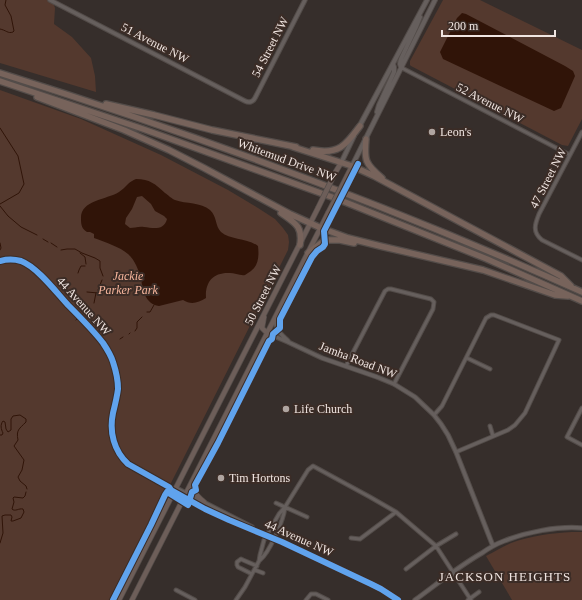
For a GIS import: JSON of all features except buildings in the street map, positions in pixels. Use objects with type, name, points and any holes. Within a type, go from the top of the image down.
[{"type":"highway","name":"Whitemud Drive NW","points":[[0,73],[79,98],[246,156],[490,251],[582,292]]},
{"type":"highway","points":[[0,81],[44,100],[131,133],[169,150],[266,202],[321,228],[348,238],[482,270],[555,295],[572,296]]},
{"type":"highway","name":"Whitemud Drive NW","points":[[0,81],[143,129],[327,195],[487,259],[582,301]]},
{"type":"highway","points":[[79,98],[154,114],[212,130],[323,152],[341,148],[360,126]]},
{"type":"highway","points":[[366,139],[365,157],[367,163],[390,184]]},
{"type":"highway","points":[[293,147],[352,166],[390,184],[561,276],[574,289]]},
{"type":"highway","points":[[266,202],[289,218],[298,227],[301,234],[300,245]]},
{"type":"highway","points":[[308,253],[325,240],[340,240],[380,246]]},
{"type":"main road","name":"50 Street NW","points":[[132,600],[435,0]]},
{"type":"main road","name":"50 Street NW","points":[[119,600],[300,245],[335,173],[426,2]]},
{"type":"main road","points":[[402,68],[399,63],[416,28],[426,2]]},
{"type":"main road","points":[[375,120],[379,105],[394,72],[393,64]]},
{"type":"main road","points":[[266,311],[262,328],[267,333]]},
{"type":"main road","points":[[195,475],[194,490],[196,495],[204,502]]},
{"type":"street","name":"51 Avenue NW","points":[[50,0],[245,101],[252,101]]},
{"type":"street","name":"54 Street NW","points":[[252,101],[254,100],[305,0]]},
{"type":"street","name":"52 Avenue NW","points":[[402,68],[570,155]]},
{"type":"street","name":"47 Street NW","points":[[582,132],[535,223],[536,234],[539,237],[582,260]]},
{"type":"street","name":"44 Avenue NW","points":[[0,260],[7,259],[21,261],[35,270],[103,343],[112,360],[117,379],[118,390],[111,424],[112,434],[118,453],[123,459],[128,464],[170,487],[173,486],[175,490],[204,502],[267,535]]},
{"type":"street","points":[[346,366],[385,291],[391,289],[431,299],[434,302],[433,309],[394,384]]},
{"type":"street","points":[[434,415],[442,406],[486,318],[494,315],[559,340],[525,413],[515,425],[508,430],[456,452]]},
{"type":"street","points":[[275,318],[276,328],[288,342]]},
{"type":"street","name":"Jamha Road NW","points":[[267,333],[322,358],[394,384],[415,397],[434,415],[448,435],[493,546]]},
{"type":"street","points":[[466,358],[490,370]]},
{"type":"street","points":[[582,408],[567,437],[582,445]]},
{"type":"street","points":[[490,426],[493,436]]},
{"type":"street","points":[[236,600],[257,566],[264,540],[308,470],[313,466],[396,512],[436,546],[470,599],[479,592]]},
{"type":"street","name":"44 Avenue NW","points":[[185,495],[205,509],[274,538],[371,584],[398,600]]},
{"type":"street","points":[[276,503],[307,517]]},
{"type":"street","points":[[259,561],[264,558],[272,544],[286,507]]},
{"type":"street","points":[[351,538],[360,539],[396,512]]},
{"type":"street","points":[[415,600],[476,556],[503,541],[549,529],[574,527],[582,528]]},
{"type":"street","points":[[406,569],[436,546],[456,534]]},
{"type":"street","points":[[252,574],[238,567],[237,562],[241,559],[257,566]]},
{"type":"street","points":[[255,570],[263,573]]},
{"type":"street","points":[[176,590],[196,600]]},
{"type":"street","points":[[306,600],[310,594],[316,594],[328,600]]},
{"type":"green space","points":[[0,0],[52,0],[55,8],[54,24],[72,37],[91,58],[95,76],[96,92],[0,63]]},
{"type":"green space","points":[[443,0],[480,0],[582,50],[582,119],[568,146],[562,145],[410,65],[410,61]]},
{"type":"green space","name":"Jackie Parker Park","points":[[0,90],[81,119],[161,155],[228,190],[258,208],[275,219],[288,235],[288,250],[169,487],[115,600],[0,600]]},
{"type":"green space","points":[[582,532],[582,600],[512,600],[486,556],[511,543],[526,538]]},
{"type":"shaded area","points":[[462,13],[573,71],[575,76],[561,108],[554,111],[443,59],[440,52],[457,18]]},
{"type":"shaded area","points":[[136,179],[145,180],[152,183],[175,200],[206,207],[212,212],[219,230],[225,235],[254,243],[258,246],[258,260],[254,269],[245,275],[224,273],[215,276],[211,279],[207,287],[206,298],[200,301],[192,303],[183,300],[159,306],[154,305],[144,292],[138,269],[130,256],[125,251],[117,247],[94,238],[94,234],[85,231],[81,223],[82,213],[89,204],[114,195]],"holes":[[[142,196],[151,204],[155,211],[167,219],[166,223],[161,227],[130,228],[125,224],[126,218],[137,197]]]},
{"type":"waterway","points":[[0,29],[10,33],[14,31],[11,16],[5,5],[6,0]]},
{"type":"waterway","points":[[0,128],[18,156],[24,184],[19,193],[0,204]]},
{"type":"waterway","points":[[0,206],[8,216],[21,227],[37,235]]},
{"type":"waterway","points":[[43,239],[48,242]]},
{"type":"waterway","points":[[0,243],[0,250]]},
{"type":"waterway","points":[[51,243],[57,247]]},
{"type":"waterway","points":[[61,250],[75,249],[100,261],[100,268],[103,276]]},
{"type":"waterway","points":[[80,253],[85,257],[86,264]]},
{"type":"waterway","points":[[78,273],[81,266],[85,266]]},
{"type":"waterway","points":[[98,290],[102,280]]},
{"type":"waterway","points":[[87,292],[98,293]]},
{"type":"waterway","points":[[94,303],[96,293]]},
{"type":"waterway","points":[[147,312],[150,312],[154,305]]},
{"type":"waterway","points":[[81,316],[87,310]]},
{"type":"waterway","points":[[135,331],[137,328],[137,322],[142,317]]},
{"type":"waterway","points":[[0,435],[3,433],[1,427],[3,421],[5,422],[8,432],[11,430],[11,419],[13,416],[20,415],[26,419],[26,422],[17,434],[18,440],[14,446],[24,460],[22,470],[18,477],[27,489]]},
{"type":"waterway","points":[[0,543],[3,533],[2,516],[11,515],[11,521],[21,518],[24,512],[23,509],[12,509],[14,502],[13,498],[23,498],[26,492]]},
{"type":"cycle path","points":[[113,600],[167,492],[188,505],[192,492],[196,490],[195,485],[218,443],[269,341],[272,339],[273,334],[280,328],[280,319],[312,257],[325,244],[324,231],[358,164]]},
{"type":"cycle path","points":[[0,261],[18,260],[27,264],[46,280],[91,328],[106,348],[114,365],[118,386],[112,420],[112,434],[119,453],[128,464],[205,509],[282,542],[371,584],[398,600]]},
{"type":"place","name":"Leon's","points":[[432,132]]},
{"type":"place","name":"Life Church","points":[[286,409]]},
{"type":"place","name":"Tim Hortons","points":[[221,478]]},
{"type":"district","name":"JACKSON HEIGHTS","points":[[505,576]]}]
